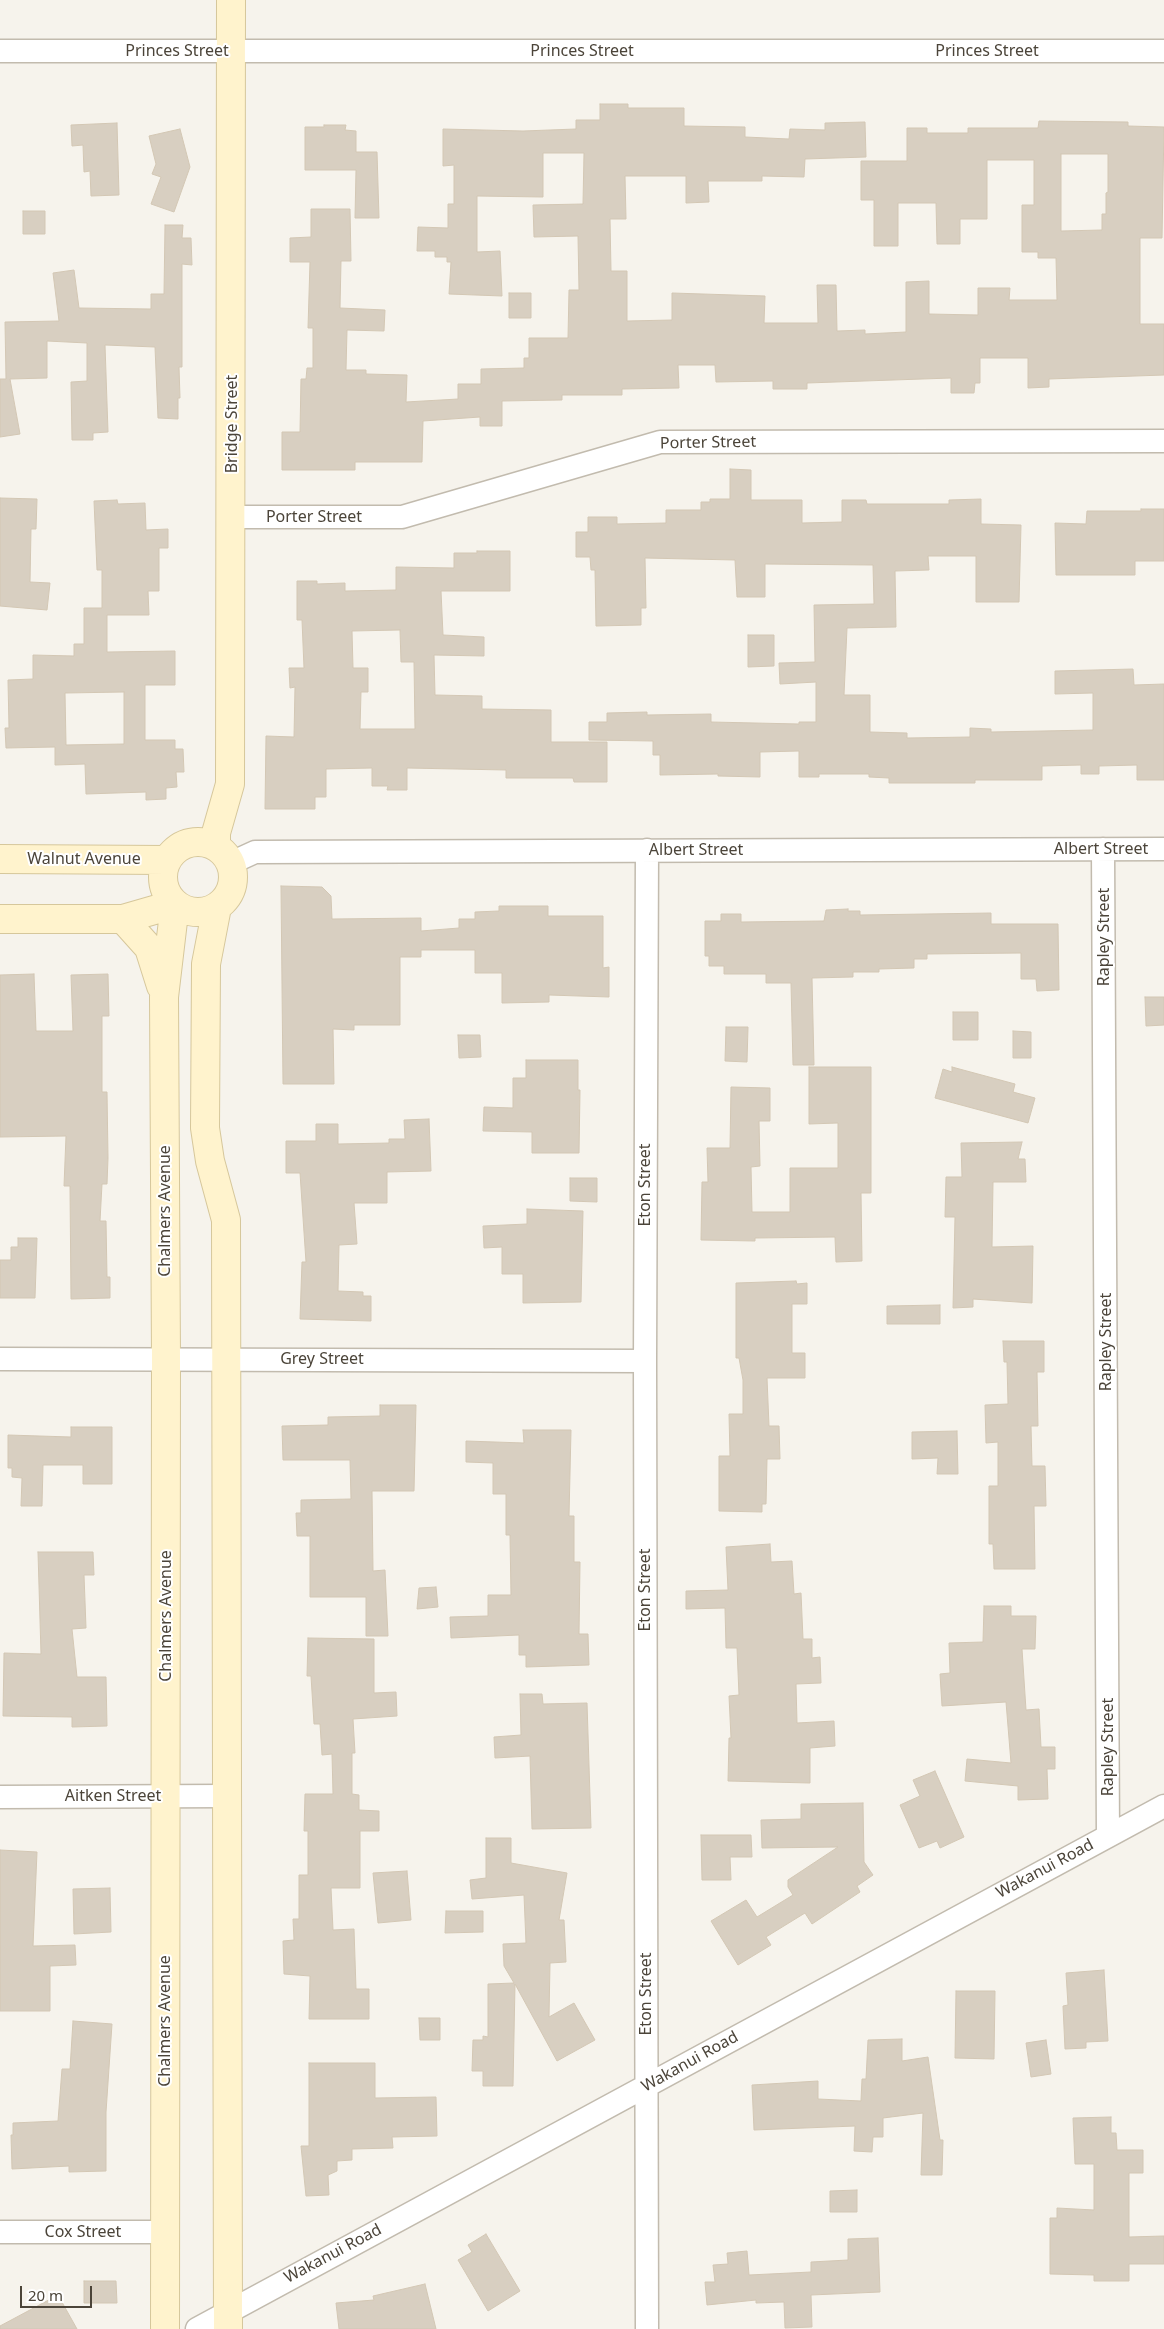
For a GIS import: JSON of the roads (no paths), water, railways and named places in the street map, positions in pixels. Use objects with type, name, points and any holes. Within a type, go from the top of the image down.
[{"type":"street","name":"Bridge Street","points":[[223,855],[216,833],[230,784],[232,517],[231,0]]},
{"type":"street","name":"Princes Street","points":[[0,51],[1164,51]]},
{"type":"street","name":"Porter Street","points":[[232,517],[402,517],[660,442],[1164,441]]},
{"type":"street","points":[[200,842],[223,855],[233,883],[230,892],[217,907],[206,912],[184,910],[175,904],[167,894],[163,883],[163,871],[167,860],[174,851],[183,845],[200,842]]},
{"type":"street","name":"Rapley Street","points":[[1103,849],[1108,1836]]},
{"type":"street","name":"Albert Street","points":[[223,855],[255,852],[1164,849]]},
{"type":"street","name":"Eton Street","points":[[647,850],[645,1362],[647,2329]]},
{"type":"street","name":"Walnut Avenue","points":[[0,859],[167,860]]},
{"type":"street","points":[[0,919],[122,919],[175,904]]},
{"type":"street","name":"Chalmers Avenue","points":[[165,2329],[166,1359],[164,997],[175,904]]},
{"type":"street","points":[[217,907],[206,964],[205,1128],[210,1161],[226,1220],[226,1796],[217,2322]]},
{"type":"street","points":[[122,919],[149,948],[164,997]]},
{"type":"street","name":"Grey Street","points":[[0,1359],[645,1362]]},
{"type":"street","name":"Aitken Street","points":[[0,1796],[226,1796]]},
{"type":"street","name":"Wakanui Road","points":[[217,2322],[646,2086],[1164,1806]]},
{"type":"street","name":"Cox Street","points":[[0,2232],[166,2232]]}]
